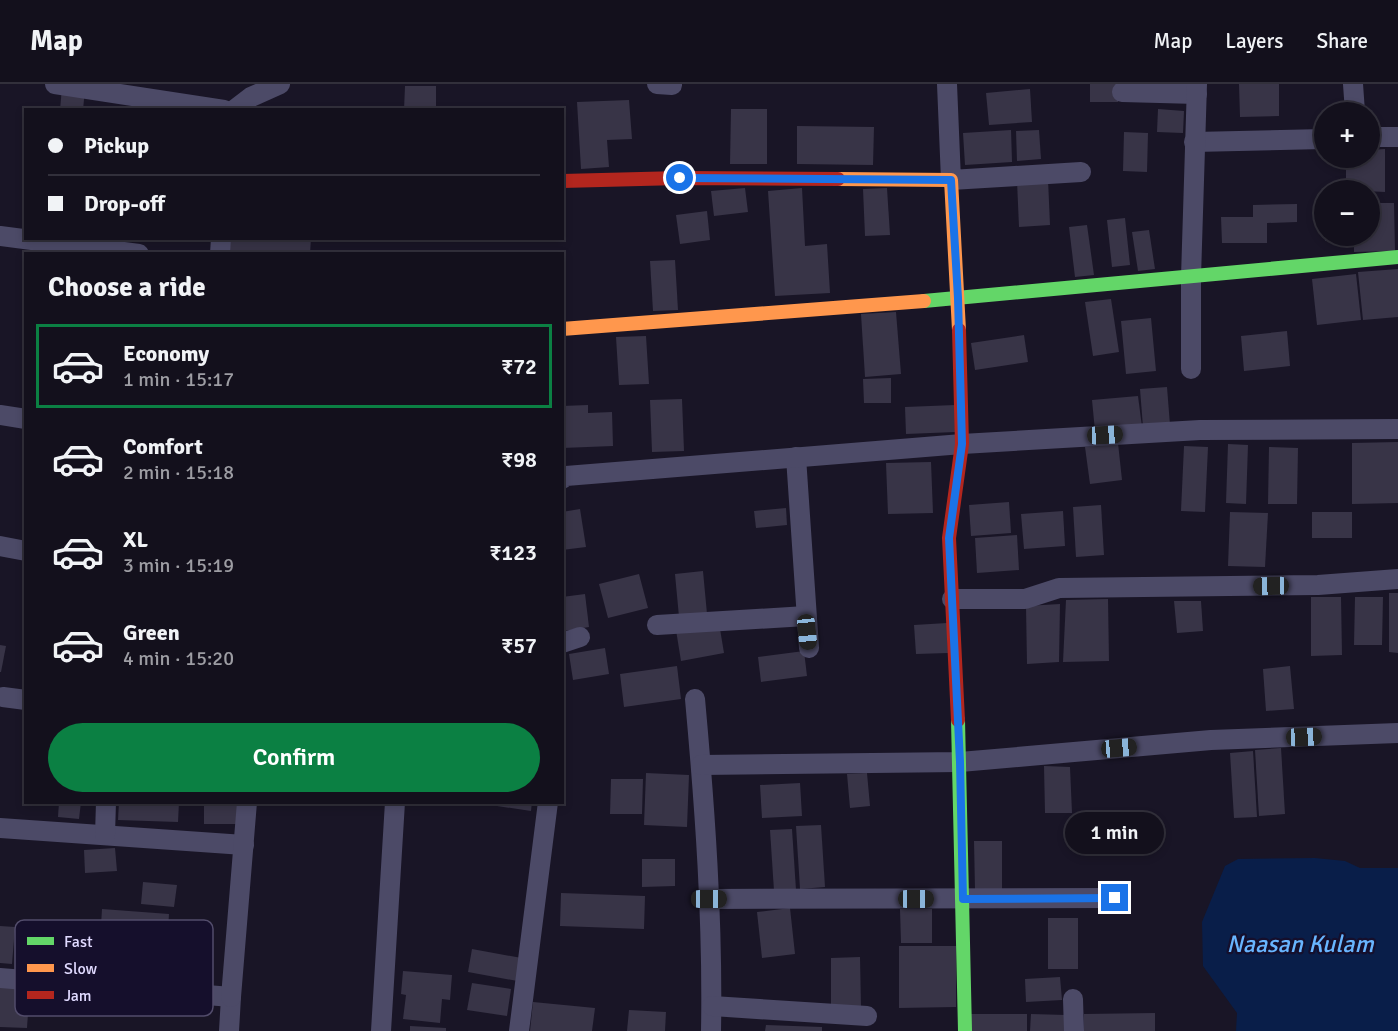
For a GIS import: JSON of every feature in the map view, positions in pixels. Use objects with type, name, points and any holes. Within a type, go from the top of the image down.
[{"type":"street","points":[[55,84],[211,108]]},
{"type":"street","points":[[237,108],[251,97],[280,84]]},
{"type":"street","points":[[657,84],[672,85]]},
{"type":"street","points":[[947,84],[958,298],[962,444],[949,538],[960,762],[965,1031]]},
{"type":"street","points":[[1353,84],[1354,102]]},
{"type":"street","points":[[1122,92],[1197,89],[1191,277],[1191,369]]},
{"type":"street","points":[[1380,138],[1398,137]]},
{"type":"street","points":[[1194,142],[1314,139]]},
{"type":"street","points":[[564,181],[692,178],[951,180],[1081,172]]},
{"type":"street","points":[[0,236],[24,239]]},
{"type":"street","points":[[31,240],[124,252]]},
{"type":"street","points":[[564,329],[958,298],[1398,257]]},
{"type":"street","points":[[0,415],[24,419]]},
{"type":"street","points":[[564,478],[962,444],[1200,430],[1398,429]]},
{"type":"street","points":[[796,457],[809,648]]},
{"type":"street","points":[[0,546],[24,551]]},
{"type":"street","points":[[952,599],[1024,599],[1059,588],[1318,585],[1398,579]]},
{"type":"street","points":[[657,625],[806,616]]},
{"type":"street","points":[[3,697],[24,700]]},
{"type":"street","points":[[695,699],[709,899],[711,1031]]},
{"type":"street","points":[[701,765],[960,762],[1210,740],[1398,733]]},
{"type":"street","points":[[105,835],[106,804]]},
{"type":"street","points":[[230,1031],[247,804]]},
{"type":"street","points":[[381,1031],[395,804]]},
{"type":"street","points":[[519,1031],[548,804]]},
{"type":"street","points":[[0,828],[244,845]]},
{"type":"street","points":[[709,899],[1115,898]]},
{"type":"street","points":[[0,978],[15,979]]},
{"type":"street","points":[[213,996],[231,997]]},
{"type":"street","points":[[1072,999],[1074,1031]]},
{"type":"street","points":[[712,1006],[867,1016]]},
{"type":"water","name":"Naasan Kulam","points":[[1315,858],[1345,861],[1360,868],[1398,868],[1398,1031],[1236,1031],[1237,1013],[1203,966],[1202,922],[1225,866],[1238,859]]},
{"type":"building","points":[[1090,84],[1118,84],[1118,102],[1090,102]]},
{"type":"building","points":[[1239,84],[1279,84],[1279,116],[1240,117]]},
{"type":"building","points":[[405,86],[436,86],[436,108],[404,108]]},
{"type":"building","points":[[62,87],[85,89],[83,108],[60,108]]},
{"type":"building","points":[[1030,89],[1032,122],[989,125],[986,93]]},
{"type":"building","points":[[629,100],[632,139],[607,140],[609,167],[581,169],[577,102]]},
{"type":"building","points":[[731,109],[767,109],[767,164],[730,164]]},
{"type":"building","points":[[1158,109],[1184,111],[1183,133],[1157,132]]},
{"type":"building","points":[[797,126],[874,127],[873,165],[797,164]]},
{"type":"building","points":[[1011,130],[1012,162],[965,165],[963,133]]},
{"type":"building","points":[[1039,130],[1041,159],[1017,161],[1016,131]]},
{"type":"building","points":[[1124,132],[1148,133],[1147,172],[1123,171]]},
{"type":"building","points":[[1380,149],[1385,149],[1385,192],[1380,192],[1380,180],[1346,180],[1346,168],[1380,168]]},
{"type":"building","points":[[1048,179],[1050,225],[1019,227],[1017,181]]},
{"type":"building","points":[[745,188],[748,212],[714,216],[711,191]]},
{"type":"building","points":[[802,188],[805,246],[827,244],[830,293],[775,296],[768,191]]},
{"type":"building","points":[[887,188],[890,235],[865,236],[863,189]]},
{"type":"building","points":[[1380,203],[1394,203],[1395,251],[1354,252],[1354,246],[1380,246]]},
{"type":"building","points":[[1297,204],[1297,222],[1267,223],[1267,243],[1222,243],[1221,217],[1253,217],[1253,205]]},
{"type":"building","points":[[707,211],[710,240],[680,244],[676,215]]},
{"type":"building","points":[[1125,218],[1130,265],[1112,267],[1107,220]]},
{"type":"building","points":[[1087,225],[1094,275],[1075,277],[1069,227]]},
{"type":"building","points":[[1149,230],[1155,269],[1138,271],[1132,232]]},
{"type":"building","points":[[229,240],[311,240],[310,252],[228,252]]},
{"type":"building","points":[[675,260],[678,310],[653,311],[650,261]]},
{"type":"building","points":[[1398,269],[1398,317],[1363,320],[1358,272]]},
{"type":"building","points":[[1356,274],[1361,320],[1317,325],[1312,279]]},
{"type":"building","points":[[1111,299],[1119,352],[1093,356],[1085,302]]},
{"type":"building","points":[[896,312],[901,374],[865,377],[861,314]]},
{"type":"building","points":[[1151,318],[1156,371],[1126,374],[1121,321]]},
{"type":"building","points":[[1287,331],[1290,366],[1244,371],[1241,336]]},
{"type":"building","points":[[1024,335],[1028,362],[975,370],[971,343]]},
{"type":"building","points":[[646,336],[649,384],[619,385],[616,337]]},
{"type":"building","points":[[891,378],[891,403],[864,403],[863,379]]},
{"type":"building","points":[[1167,387],[1170,425],[1143,427],[1140,389]]},
{"type":"building","points":[[1138,396],[1142,427],[1095,431],[1092,400]]},
{"type":"building","points":[[682,399],[684,451],[652,452],[650,400]]},
{"type":"building","points":[[588,405],[588,413],[612,412],[613,446],[564,448],[564,406]]},
{"type":"building","points":[[955,405],[956,432],[906,434],[905,407]]},
{"type":"building","points":[[1398,442],[1398,503],[1352,504],[1352,443]]},
{"type":"building","points":[[1118,443],[1122,480],[1090,484],[1085,447]]},
{"type":"building","points":[[1228,444],[1248,445],[1246,504],[1226,503]]},
{"type":"building","points":[[1184,446],[1208,447],[1205,512],[1181,511]]},
{"type":"building","points":[[1269,447],[1298,448],[1297,504],[1268,504]]},
{"type":"building","points":[[931,462],[933,513],[888,514],[886,463]]},
{"type":"building","points":[[1009,502],[1011,533],[971,536],[969,505]]},
{"type":"building","points":[[1101,505],[1104,555],[1076,557],[1073,507]]},
{"type":"building","points":[[786,508],[787,525],[756,528],[754,511]]},
{"type":"building","points":[[580,509],[586,547],[564,550],[564,512]]},
{"type":"building","points":[[1063,511],[1065,546],[1024,549],[1021,514]]},
{"type":"building","points":[[1230,512],[1268,513],[1265,567],[1228,566]]},
{"type":"building","points":[[1312,512],[1352,512],[1352,538],[1312,538]]},
{"type":"building","points":[[1017,535],[1019,570],[977,573],[975,538]]},
{"type":"building","points":[[703,571],[707,614],[679,617],[675,574]]},
{"type":"building","points":[[639,574],[648,608],[608,618],[599,584]]},
{"type":"building","points":[[1389,593],[1398,593],[1398,653],[1389,652]]},
{"type":"building","points":[[585,594],[589,627],[564,631],[564,597]]},
{"type":"building","points":[[1311,597],[1341,597],[1342,655],[1311,656]]},
{"type":"building","points":[[1355,597],[1383,597],[1382,645],[1354,645]]},
{"type":"building","points":[[1108,599],[1109,661],[1063,662],[1066,600]]},
{"type":"building","points":[[1174,601],[1201,601],[1203,631],[1177,633]]},
{"type":"building","points":[[1060,604],[1059,662],[1027,664],[1026,606]]},
{"type":"building","points":[[719,623],[724,653],[681,661],[676,630]]},
{"type":"building","points":[[947,623],[948,653],[916,654],[914,625]]},
{"type":"building","points":[[0,645],[6,646],[1,672],[0,672]]},
{"type":"building","points":[[605,648],[609,674],[573,680],[569,654]]},
{"type":"building","points":[[804,651],[807,676],[761,682],[758,657]]},
{"type":"building","points":[[677,666],[681,699],[624,707],[620,674]]},
{"type":"building","points":[[1290,666],[1294,709],[1266,711],[1263,669]]},
{"type":"building","points":[[1281,748],[1285,814],[1259,816],[1255,750]]},
{"type":"building","points":[[1253,751],[1257,817],[1234,818],[1230,753]]},
{"type":"building","points":[[1044,766],[1070,767],[1072,813],[1045,813]]},
{"type":"building","points":[[646,773],[689,775],[687,827],[644,825]]},
{"type":"building","points":[[867,773],[870,806],[850,808],[847,774]]},
{"type":"building","points":[[611,779],[643,779],[642,814],[610,814]]},
{"type":"building","points":[[800,783],[802,816],[762,818],[760,785]]},
{"type":"building","points":[[59,804],[81,804],[79,819],[58,817]]},
{"type":"building","points":[[119,804],[179,804],[178,822],[118,820]]},
{"type":"building","points":[[204,804],[244,804],[244,824],[204,824]]},
{"type":"building","points":[[497,804],[532,804],[531,811],[497,806]]},
{"type":"building","points":[[821,825],[825,887],[800,889],[796,826]]},
{"type":"building","points":[[792,829],[796,890],[774,891],[770,830]]},
{"type":"building","points":[[974,841],[1002,841],[1002,890],[975,890]]},
{"type":"building","points":[[115,848],[117,871],[85,873],[84,850]]},
{"type":"building","points":[[642,859],[675,859],[675,886],[642,887]]},
{"type":"building","points":[[143,882],[177,885],[174,907],[141,904]]},
{"type":"building","points":[[561,893],[645,896],[644,929],[560,926]]},
{"type":"building","points":[[790,908],[795,954],[762,958],[757,912]]},
{"type":"building","points":[[102,909],[169,914],[169,920],[101,920]]},
{"type":"building","points":[[900,909],[932,909],[932,943],[901,943]]},
{"type":"building","points":[[1048,918],[1078,918],[1078,969],[1048,969]]},
{"type":"building","points":[[0,926],[15,927],[12,964],[0,963]]},
{"type":"building","points":[[899,946],[956,946],[956,1007],[899,1008]]},
{"type":"building","points":[[472,949],[527,959],[523,982],[468,972]]},
{"type":"building","points":[[860,957],[861,1008],[831,1009],[831,958]]},
{"type":"building","points":[[403,971],[452,975],[450,1000],[442,999],[440,1023],[403,1019],[406,995],[401,994]]},
{"type":"building","points":[[1060,977],[1062,1000],[1026,1002],[1025,979]]},
{"type":"building","points":[[0,982],[15,983],[15,1016],[28,1016],[27,1028],[0,1027]]},
{"type":"building","points":[[472,983],[511,989],[507,1016],[467,1010]]},
{"type":"building","points":[[533,1002],[595,1008],[592,1031],[530,1031]]},
{"type":"building","points":[[629,1010],[666,1012],[665,1031],[627,1031]]},
{"type":"building","points":[[1155,1013],[1155,1031],[1084,1031],[1084,1014]]},
{"type":"building","points":[[969,1014],[1027,1014],[1027,1031],[969,1031]]},
{"type":"building","points":[[1031,1014],[1066,1015],[1065,1031],[1030,1031]]},
{"type":"building","points":[[766,1025],[822,1027],[822,1031],[765,1031]]},
{"type":"building","points":[[410,1026],[446,1028],[446,1031],[410,1031]]},
{"type":"traffic: fast","points":[[924,301],[1398,257]]},
{"type":"traffic: fast","points":[[958,720],[965,1031]]},
{"type":"traffic: slow","points":[[838,179],[951,180],[959,330]]},
{"type":"traffic: slow","points":[[564,329],[924,301]]},
{"type":"traffic: jam","points":[[564,181],[680,178],[838,179]]},
{"type":"traffic: jam","points":[[958,720],[949,538],[962,444],[959,330]]},
{"type":"route","points":[[680,178],[951,180],[958,298],[962,444],[949,538],[960,762],[963,899],[1115,898]]}]
